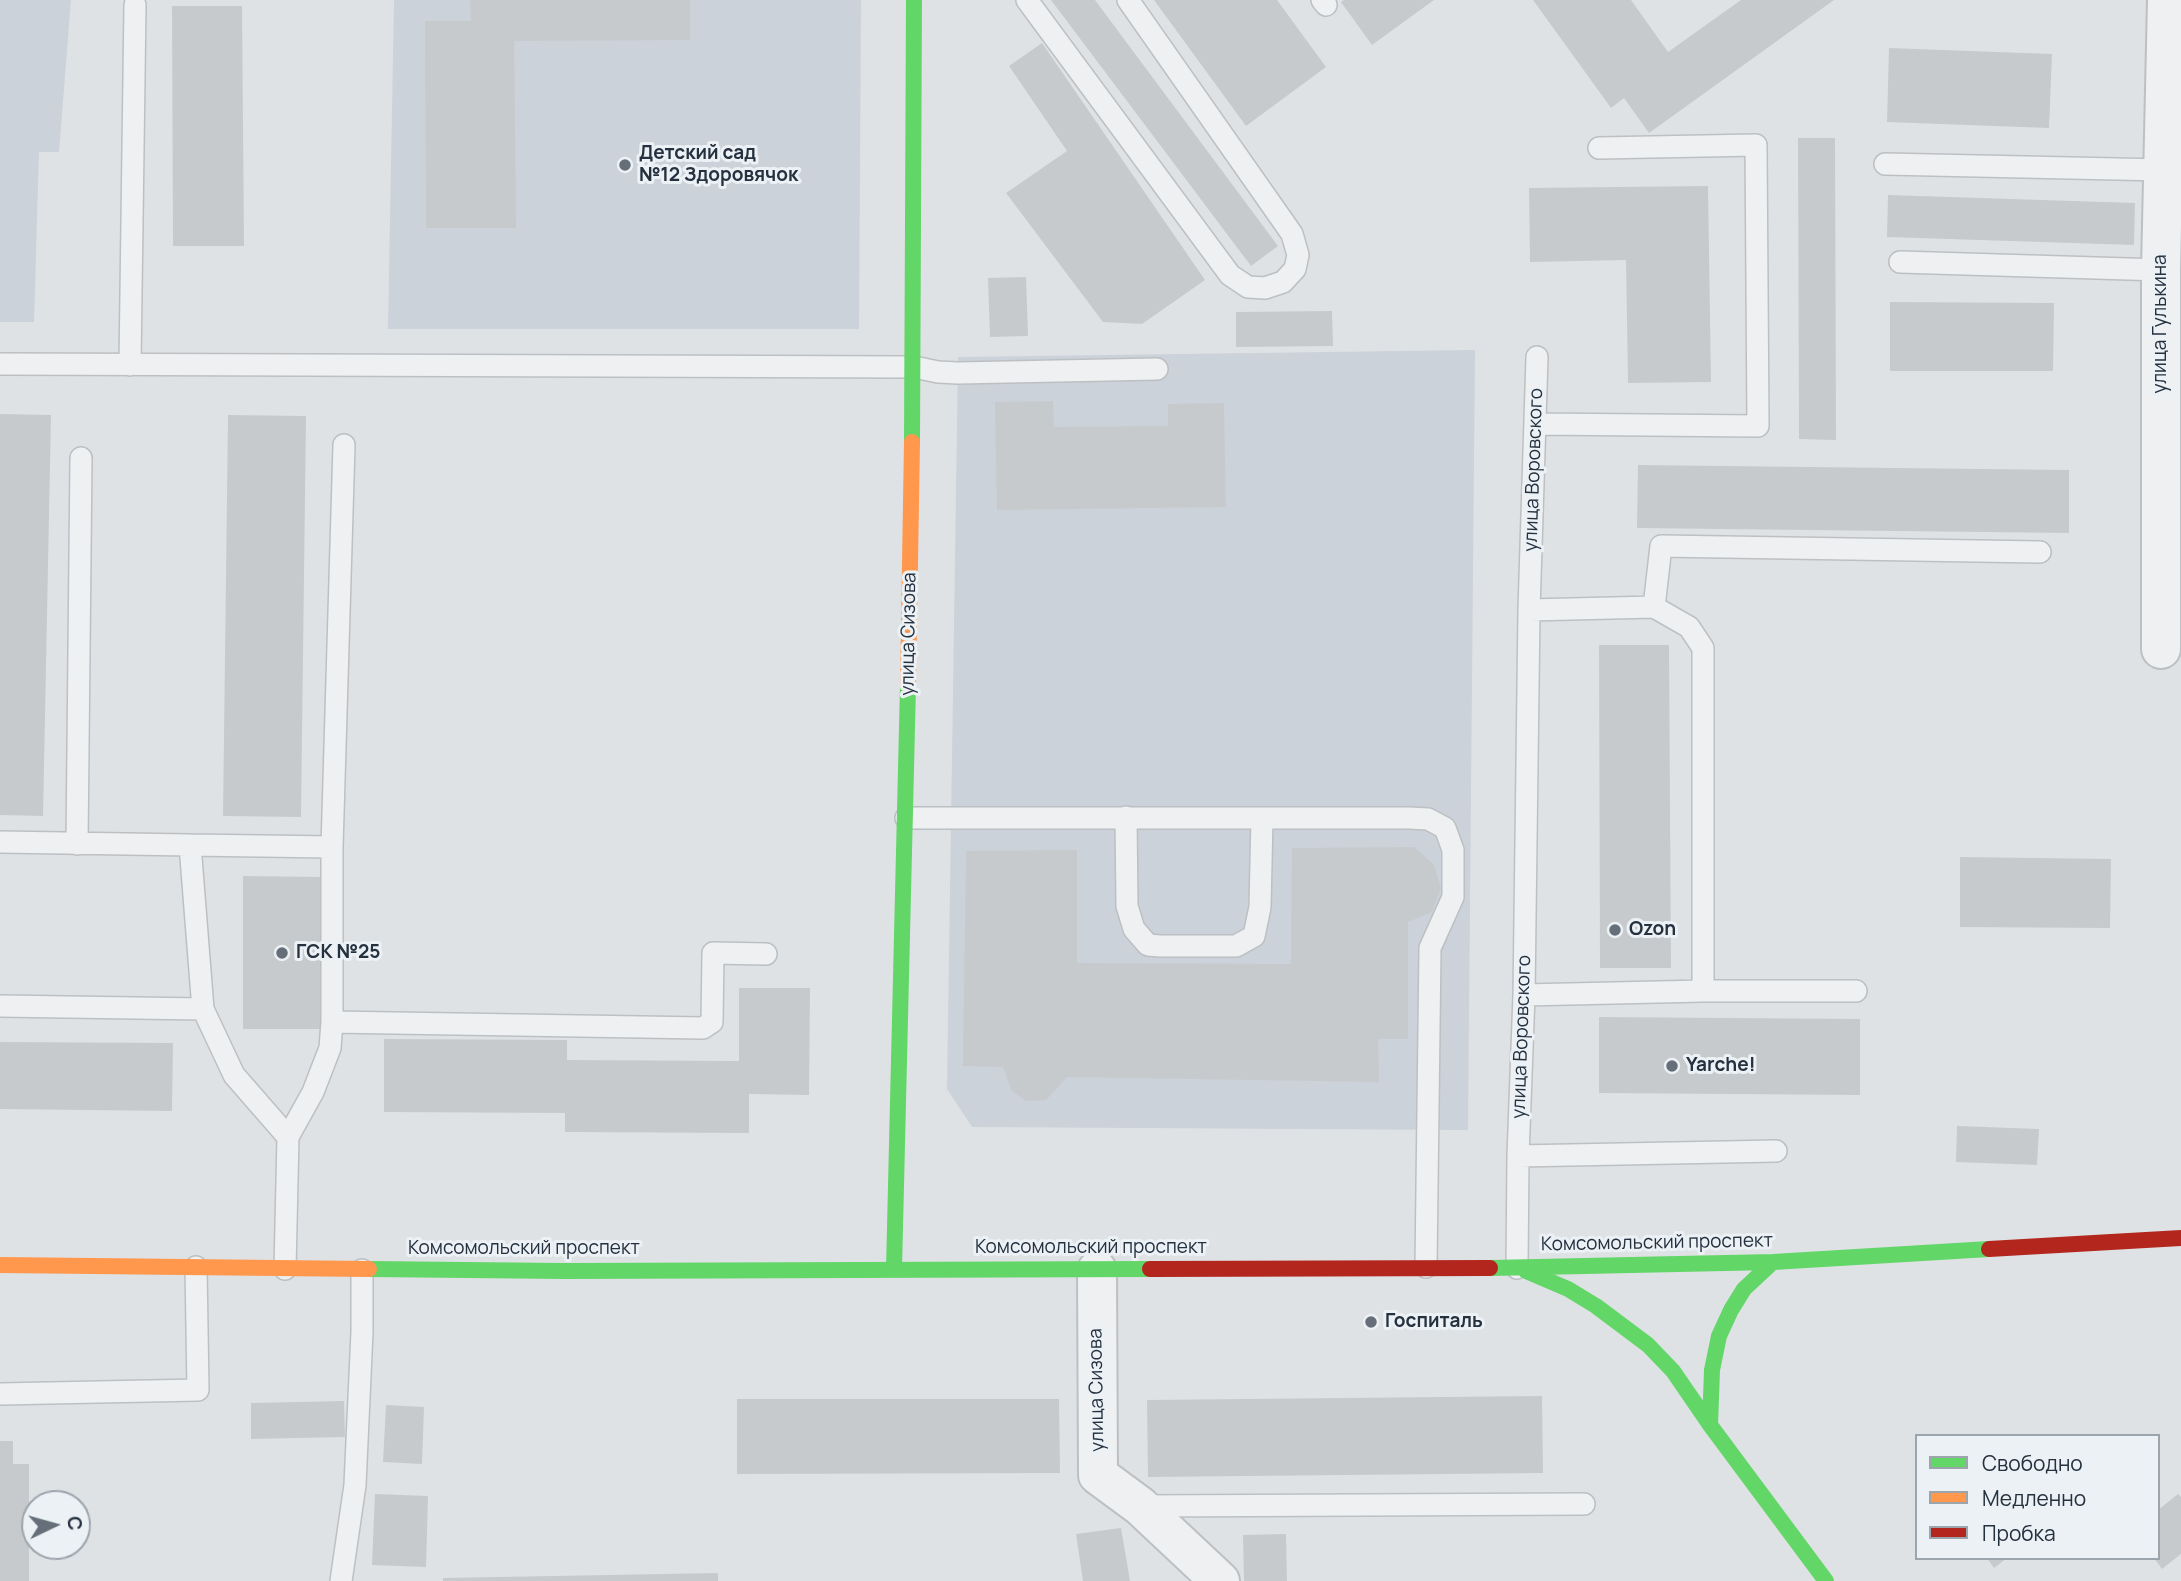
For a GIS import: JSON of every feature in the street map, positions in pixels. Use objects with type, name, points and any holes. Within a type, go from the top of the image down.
[{"type":"main road","name":"улица Сизова","points":[[894,1269],[914,367],[914,0]]},
{"type":"main road","name":"Комсомольский проспект","points":[[0,1265],[564,1272],[1517,1268],[1773,1262],[2181,1238]]},
{"type":"main road","points":[[1710,1425],[1712,1370],[1719,1336],[1745,1289],[1773,1262]]},
{"type":"main road","points":[[1517,1268],[1568,1289],[1596,1306],[1648,1345],[1673,1371],[1825,1581]]},
{"type":"street","name":"улица Гулькина","points":[[2161,649],[2161,270],[2163,170],[2172,11]]},
{"type":"street","name":"улица Сизова","points":[[1097,1270],[1098,1475],[1140,1506],[1220,1581]]},
{"type":"lane","points":[[1027,0],[1230,275],[1248,287],[1265,288],[1283,282],[1295,270],[1298,255],[1292,234],[1128,0]]},
{"type":"lane","points":[[130,365],[135,5]]},
{"type":"lane","points":[[1536,424],[1758,426],[1756,145],[1599,148]]},
{"type":"lane","points":[[1885,164],[2163,170]]},
{"type":"lane","points":[[1900,262],[2161,270]]},
{"type":"lane","name":"улица Воровского","points":[[1517,1268],[1529,610],[1537,357]]},
{"type":"lane","points":[[0,364],[914,367],[958,373],[1157,369]]},
{"type":"lane","points":[[285,1269],[288,1137],[313,1092],[330,1048],[332,1022],[332,846],[344,445]]},
{"type":"lane","points":[[77,844],[81,458]]},
{"type":"lane","points":[[1654,607],[1661,546],[2040,552]]},
{"type":"lane","points":[[1529,610],[1654,607],[1689,627],[1703,648],[1703,991]]},
{"type":"lane","points":[[1126,817],[1127,906],[1134,929],[1148,945],[1160,946],[1236,946],[1254,936],[1260,907],[1262,818]]},
{"type":"lane","points":[[906,818],[1428,819],[1445,828],[1452,850],[1453,897],[1430,948],[1426,1267]]},
{"type":"lane","points":[[0,842],[332,846]]},
{"type":"lane","points":[[190,845],[202,1009],[234,1075],[288,1137]]},
{"type":"lane","points":[[332,1022],[703,1028],[712,1022],[713,953],[765,954]]},
{"type":"lane","points":[[1524,995],[1856,991]]},
{"type":"lane","points":[[0,1006],[202,1009]]},
{"type":"lane","points":[[1518,1156],[1776,1151]]},
{"type":"lane","points":[[0,1394],[198,1390],[196,1267]]},
{"type":"lane","points":[[341,1581],[355,1485],[362,1270]]},
{"type":"lane","points":[[1140,1506],[1584,1504]]},
{"type":"shaded area","points":[[0,0],[71,0],[59,152],[39,152],[34,322],[0,322]]},
{"type":"shaded area","name":"Детский сад №12 Здоровячок","points":[[394,0],[861,0],[859,329],[388,329]]},
{"type":"shaded area","points":[[1475,350],[1468,1130],[972,1127],[947,1089],[958,357]]},
{"type":"building","points":[[470,0],[690,0],[690,40],[514,41],[516,228],[426,228],[425,21],[471,21]]},
{"type":"building","points":[[1051,0],[1095,0],[1278,246],[1251,266]]},
{"type":"building","points":[[1154,0],[1277,0],[1326,67],[1246,126]]},
{"type":"building","points":[[1434,0],[1372,45],[1341,2]]},
{"type":"building","points":[[1533,0],[1631,0],[1668,52],[1741,0],[1834,0],[1649,133],[1624,98],[1611,108]]},
{"type":"building","points":[[172,6],[242,6],[244,246],[173,246]]},
{"type":"building","points":[[1042,43],[1205,280],[1142,324],[1103,322],[1006,193],[1067,151],[1009,66]]},
{"type":"building","points":[[1889,48],[2052,54],[2049,128],[1887,122]]},
{"type":"building","points":[[1798,138],[1835,138],[1836,440],[1799,439]]},
{"type":"building","points":[[1708,186],[1711,382],[1628,383],[1626,260],[1530,262],[1529,188]]},
{"type":"building","points":[[1888,195],[2135,203],[2134,245],[1887,237]]},
{"type":"building","points":[[1026,277],[1028,336],[990,337],[988,278]]},
{"type":"building","points":[[1890,302],[2054,303],[2053,371],[1890,371]]},
{"type":"building","points":[[1332,311],[1333,346],[1236,347],[1236,312]]},
{"type":"building","points":[[1053,401],[1054,427],[1168,426],[1168,404],[1224,403],[1226,507],[997,510],[995,402]]},
{"type":"building","points":[[0,414],[51,415],[43,816],[0,815]]},
{"type":"building","points":[[228,415],[306,416],[301,817],[223,816]]},
{"type":"building","points":[[1638,465],[2069,470],[2069,533],[1637,528]]},
{"type":"building","points":[[1599,645],[1669,645],[1671,968],[1600,968]]},
{"type":"building","points":[[1414,847],[1434,865],[1441,888],[1432,912],[1408,922],[1408,1039],[1378,1039],[1379,1082],[1067,1077],[1046,1100],[1026,1101],[1012,1091],[1003,1067],[963,1066],[966,851],[1077,850],[1077,963],[1291,964],[1292,848]]},
{"type":"building","points":[[1960,857],[2111,859],[2110,928],[1960,927]]},
{"type":"building","name":"ГСК №25","points":[[243,876],[322,877],[322,1029],[243,1029]]},
{"type":"building","points":[[739,988],[810,988],[809,1095],[749,1094],[749,1133],[565,1132],[565,1113],[384,1112],[384,1039],[567,1040],[567,1060],[739,1061]]},
{"type":"building","points":[[1599,1017],[1860,1019],[1860,1095],[1599,1093]]},
{"type":"building","points":[[0,1042],[173,1043],[172,1111],[0,1109]]},
{"type":"building","points":[[1957,1126],[2039,1129],[2037,1165],[1956,1162]]},
{"type":"building","points":[[1542,1396],[1543,1473],[1148,1477],[1147,1400]]},
{"type":"building","points":[[737,1399],[1059,1399],[1060,1473],[737,1474]]},
{"type":"building","points":[[344,1401],[345,1437],[251,1439],[251,1403]]},
{"type":"building","points":[[386,1405],[424,1407],[422,1464],[383,1462]]},
{"type":"building","points":[[0,1441],[13,1441],[13,1464],[29,1464],[29,1490],[21,1490],[21,1560],[29,1560],[29,1581],[0,1581]]},
{"type":"building","points":[[375,1494],[428,1496],[426,1567],[372,1565]]},
{"type":"building","points":[[2178,1494],[2181,1497],[2181,1554],[2162,1569],[2155,1560],[2160,1560],[2160,1508]]},
{"type":"building","points":[[1121,1528],[1130,1581],[1083,1581],[1076,1534]]},
{"type":"building","points":[[1286,1534],[1287,1581],[1244,1581],[1243,1535]]},
{"type":"building","points":[[1988,1560],[2004,1560],[1994,1568]]},
{"type":"building","points":[[718,1573],[718,1581],[443,1581],[443,1578]]},
{"type":"traffic: fast","points":[[912,442],[914,0]]},
{"type":"traffic: fast","points":[[894,1269],[908,685]]},
{"type":"traffic: fast","points":[[1490,1268],[1773,1262],[1989,1249]]},
{"type":"traffic: fast","points":[[1710,1425],[1712,1370],[1719,1336],[1744,1289],[1773,1262]]},
{"type":"traffic: fast","points":[[369,1269],[1150,1269]]},
{"type":"traffic: fast","points":[[1526,1271],[1568,1289],[1596,1306],[1648,1345],[1673,1371],[1826,1581]]},
{"type":"traffic: slow","points":[[908,685],[912,442]]},
{"type":"traffic: slow","points":[[0,1265],[369,1269]]},
{"type":"traffic: jam","points":[[1989,1249],[2181,1238]]},
{"type":"traffic: jam","points":[[1150,1269],[1490,1268]]},
{"type":"place","name":"Детский сад №12 Здоровячок","points":[[625,165]]},
{"type":"place","name":"Ozon","points":[[1615,930]]},
{"type":"place","name":"ГСК №25","points":[[282,953]]},
{"type":"place","name":"Yarche!","points":[[1672,1066]]},
{"type":"place","name":"Госпиталь","points":[[1371,1322]]}]
